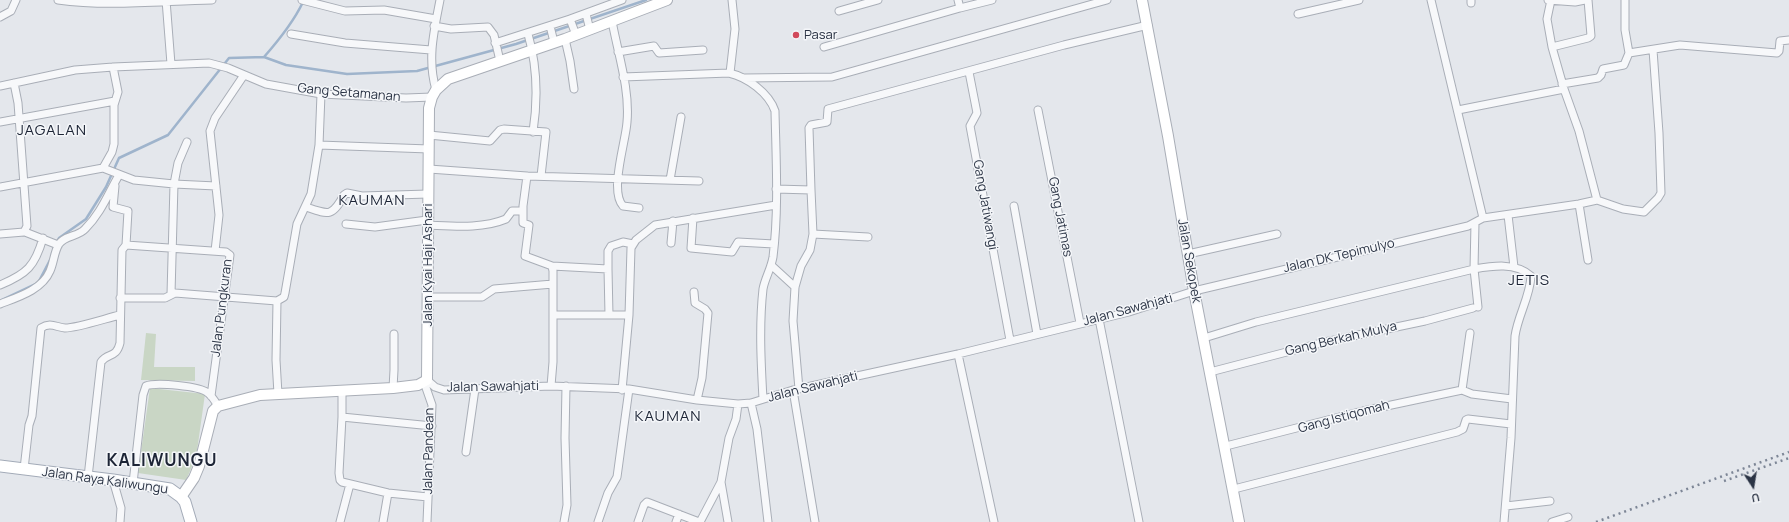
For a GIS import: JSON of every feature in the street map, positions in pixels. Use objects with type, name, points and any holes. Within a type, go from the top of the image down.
[{"type":"main road","points":[[434,93],[448,79],[532,47],[554,40],[565,39],[575,32],[589,27],[612,22],[655,2],[667,0]]},
{"type":"main road","name":"Jalan Sekopek","points":[[1144,0],[1194,291],[1213,371],[1239,522]]},
{"type":"main road","name":"Jalan Kyai Haji Ashari","points":[[425,381],[428,297],[427,223],[429,108],[434,93]]},
{"type":"main road","points":[[181,497],[194,478],[213,411],[218,406],[260,395],[342,392],[393,388],[418,385],[425,381]]},
{"type":"main road","name":"Jalan Raya Kaliwungu","points":[[0,466],[133,482],[170,489],[181,497],[188,510],[191,522]]},
{"type":"street","points":[[0,17],[11,11],[16,0]]},
{"type":"street","points":[[58,0],[71,2],[131,3],[212,0]]},
{"type":"street","points":[[434,93],[431,50],[440,0]]},
{"type":"street","points":[[495,45],[570,20],[622,0]]},
{"type":"street","points":[[730,74],[735,29],[732,0]]},
{"type":"street","points":[[839,11],[878,0]]},
{"type":"street","points":[[958,0],[960,8]]},
{"type":"street","points":[[824,48],[992,0]]},
{"type":"street","points":[[623,77],[730,74],[744,78],[832,77],[1107,0]]},
{"type":"street","points":[[1298,14],[1359,0]]},
{"type":"street","points":[[1431,0],[1483,218],[1597,200],[1623,209],[1644,212],[1658,198],[1660,193],[1659,133],[1653,50]]},
{"type":"street","points":[[1585,0],[1575,2],[1550,0],[1547,19],[1552,48],[1563,87],[1579,130],[1597,200]]},
{"type":"street","points":[[1552,48],[1590,37],[1588,0]]},
{"type":"street","points":[[1458,110],[1598,78],[1604,68],[1624,65],[1629,53],[1625,30],[1625,0]]},
{"type":"street","points":[[0,86],[75,70],[113,66],[170,64],[166,1]]},
{"type":"street","points":[[308,1],[345,11],[384,10],[435,23],[451,29],[488,27],[493,32],[499,59]]},
{"type":"street","points":[[586,14],[589,27]]},
{"type":"street","points":[[570,20],[575,32]]},
{"type":"street","points":[[612,22],[623,77],[627,122],[621,156],[618,194],[621,204],[627,208],[639,208]]},
{"type":"street","points":[[815,522],[796,389],[793,321],[795,287],[801,266],[810,250],[813,234],[809,128],[811,125],[827,122],[828,109],[1064,45],[1148,25]]},
{"type":"street","points":[[550,26],[554,40]]},
{"type":"street","points":[[291,34],[345,43],[431,50]]},
{"type":"street","points":[[528,34],[532,47],[536,91],[533,132]]},
{"type":"street","points":[[565,39],[574,89]]},
{"type":"street","points":[[1629,53],[1680,45],[1777,53],[1779,51],[1780,41],[1789,40]]},
{"type":"street","points":[[618,52],[654,46],[659,53],[704,50]]},
{"type":"street","name":"Gang Setamanan","points":[[170,64],[214,63],[266,84],[321,94],[406,98],[434,93]]},
{"type":"street","points":[[104,169],[114,144],[115,101],[118,92],[113,66]]},
{"type":"street","name":"Gang Jatiwangi","points":[[969,72],[977,114],[970,126],[1010,340]]},
{"type":"street","name":"Jalan Pungkuran","points":[[211,396],[231,257],[229,253],[215,251],[218,215],[210,130],[215,118],[244,75]]},
{"type":"street","points":[[744,78],[771,101],[775,111],[776,205],[774,244],[771,265],[765,282],[763,295],[761,356],[763,399]]},
{"type":"street","points":[[14,83],[18,103],[24,183],[27,226],[25,232]]},
{"type":"street","points":[[120,298],[166,298],[171,294],[277,301],[284,296],[286,293],[299,216],[306,206],[311,194],[319,145],[321,94]]},
{"type":"street","points":[[0,122],[115,101]]},
{"type":"street","name":"Gang Jatimas","points":[[1038,110],[1080,323]]},
{"type":"street","points":[[670,180],[681,117]]},
{"type":"street","points":[[429,134],[490,141],[502,129],[546,132],[541,176]]},
{"type":"street","points":[[171,294],[174,184],[178,163],[187,142]]},
{"type":"street","points":[[319,145],[428,149]]},
{"type":"street","points":[[0,187],[104,169],[118,176],[134,180],[216,186]]},
{"type":"street","points":[[429,169],[528,176],[618,180],[698,181]]},
{"type":"street","points":[[0,304],[30,292],[38,286],[49,274],[57,244],[66,238],[82,233],[86,229],[102,209],[118,176]]},
{"type":"street","points":[[88,477],[101,362],[105,357],[113,355],[118,348],[122,250],[126,246],[128,211],[113,207],[118,176]]},
{"type":"street","points":[[528,176],[522,210],[523,223],[529,224],[525,256],[552,266],[608,269]]},
{"type":"street","points":[[776,189],[811,190]]},
{"type":"street","points":[[306,206],[322,211],[332,212],[337,208],[344,195],[347,193],[362,196],[428,194]]},
{"type":"street","points":[[1579,204],[1588,260]]},
{"type":"street","points":[[598,522],[608,493],[617,477],[625,389],[631,248],[633,244],[640,236],[655,226],[673,221],[776,205]]},
{"type":"street","points":[[1014,206],[1037,334]]},
{"type":"street","points":[[346,224],[375,226],[427,223],[479,225],[505,220],[508,218],[511,211],[522,210]]},
{"type":"street","points":[[1508,215],[1514,267]]},
{"type":"street","points":[[693,218],[691,248],[732,252],[738,242],[774,244]]},
{"type":"street","name":"Jalan DK Tepimulyo","points":[[1194,291],[1475,223],[1483,218]]},
{"type":"street","points":[[671,243],[673,221]]},
{"type":"street","points":[[1474,268],[1475,223]]},
{"type":"street","points":[[0,234],[25,232],[57,244]]},
{"type":"street","points":[[813,234],[868,236]]},
{"type":"street","points":[[1188,254],[1277,234]]},
{"type":"street","points":[[0,285],[28,271],[45,239]]},
{"type":"street","points":[[609,315],[608,251],[611,246],[624,242],[633,244]]},
{"type":"street","points":[[126,246],[215,251]]},
{"type":"street","points":[[771,265],[795,287]]},
{"type":"street","points":[[1204,338],[1256,322],[1474,268],[1495,265],[1519,268],[1531,276],[1526,300],[1517,325],[1504,522]]},
{"type":"street","points":[[551,386],[553,362],[552,266]]},
{"type":"street","name":"Gang Berkah Mulya","points":[[1213,371],[1325,342],[1425,321],[1475,307],[1474,268]]},
{"type":"street","points":[[428,297],[482,297],[486,296],[493,289],[553,284]]},
{"type":"street","name":"Jalan Sawahjati","points":[[425,381],[444,390],[566,386],[625,389],[696,400],[738,404],[751,403],[796,389],[958,354],[1129,312],[1194,291]]},
{"type":"street","points":[[694,292],[694,303],[705,309],[708,313],[702,378],[696,400]]},
{"type":"street","points":[[277,301],[276,360],[278,394]]},
{"type":"street","points":[[24,470],[29,425],[32,416],[41,328],[53,324],[68,327],[120,315]]},
{"type":"street","points":[[553,315],[629,315]]},
{"type":"street","points":[[1099,319],[1139,522]]},
{"type":"street","points":[[1470,333],[1462,390],[1472,394],[1512,399]]},
{"type":"street","points":[[393,388],[394,334]]},
{"type":"street","points":[[958,354],[994,522]]},
{"type":"street","name":"Jalan Pandean","points":[[425,381],[432,405],[427,522]]},
{"type":"street","points":[[133,482],[143,395],[146,386],[160,384],[198,388],[208,393],[218,406]]},
{"type":"street","points":[[564,522],[567,505],[565,438],[566,386]]},
{"type":"street","points":[[466,452],[475,389]]},
{"type":"street","name":"Gang Istiqomah","points":[[1226,446],[1363,411],[1462,390]]},
{"type":"street","points":[[342,392],[339,477],[342,482],[388,493],[428,497]]},
{"type":"street","points":[[751,403],[757,430],[768,522]]},
{"type":"street","points":[[638,522],[644,505],[647,502],[700,522],[721,482],[729,438],[736,419],[738,404]]},
{"type":"street","points":[[342,417],[432,426]]},
{"type":"street","points":[[1234,489],[1457,432],[1463,429],[1466,420],[1468,419],[1511,424]]},
{"type":"street","points":[[113,480],[121,508],[120,522]]},
{"type":"street","points":[[721,482],[728,522]]},
{"type":"street","points":[[340,522],[350,484]]},
{"type":"street","points":[[383,522],[388,493]]},
{"type":"street","points":[[1506,506],[1550,501]]},
{"type":"street","points":[[676,522],[679,514]]},
{"type":"street","points":[[1552,522],[1568,517]]},
{"type":"green space","points":[[146,333],[156,334],[154,367],[195,367],[195,381],[141,380]]},
{"type":"green space","points":[[150,388],[205,394],[196,458],[186,480],[138,473]]},
{"type":"waterway","points":[[57,242],[59,238],[86,219],[106,187],[119,158],[168,135],[229,58],[264,57],[286,65],[347,74],[417,71],[516,44],[646,0]]},
{"type":"waterway","points":[[264,57],[295,17],[303,2]]},
{"type":"waterway","points":[[2,300],[38,283],[50,260]]},
{"type":"railway","points":[[1596,522],[1789,452]]},
{"type":"railway","points":[[1724,481],[1789,458]]},
{"type":"place","name":"Pasar","points":[[796,35]]},
{"type":"district","name":"JAGALAN","points":[[52,131]]},
{"type":"district","name":"KAUMAN","points":[[372,201]]},
{"type":"district","name":"JETIS","points":[[1529,281]]},
{"type":"district","name":"KAUMAN","points":[[668,417]]},
{"type":"district","name":"KALIWUNGU","points":[[162,461]]}]
